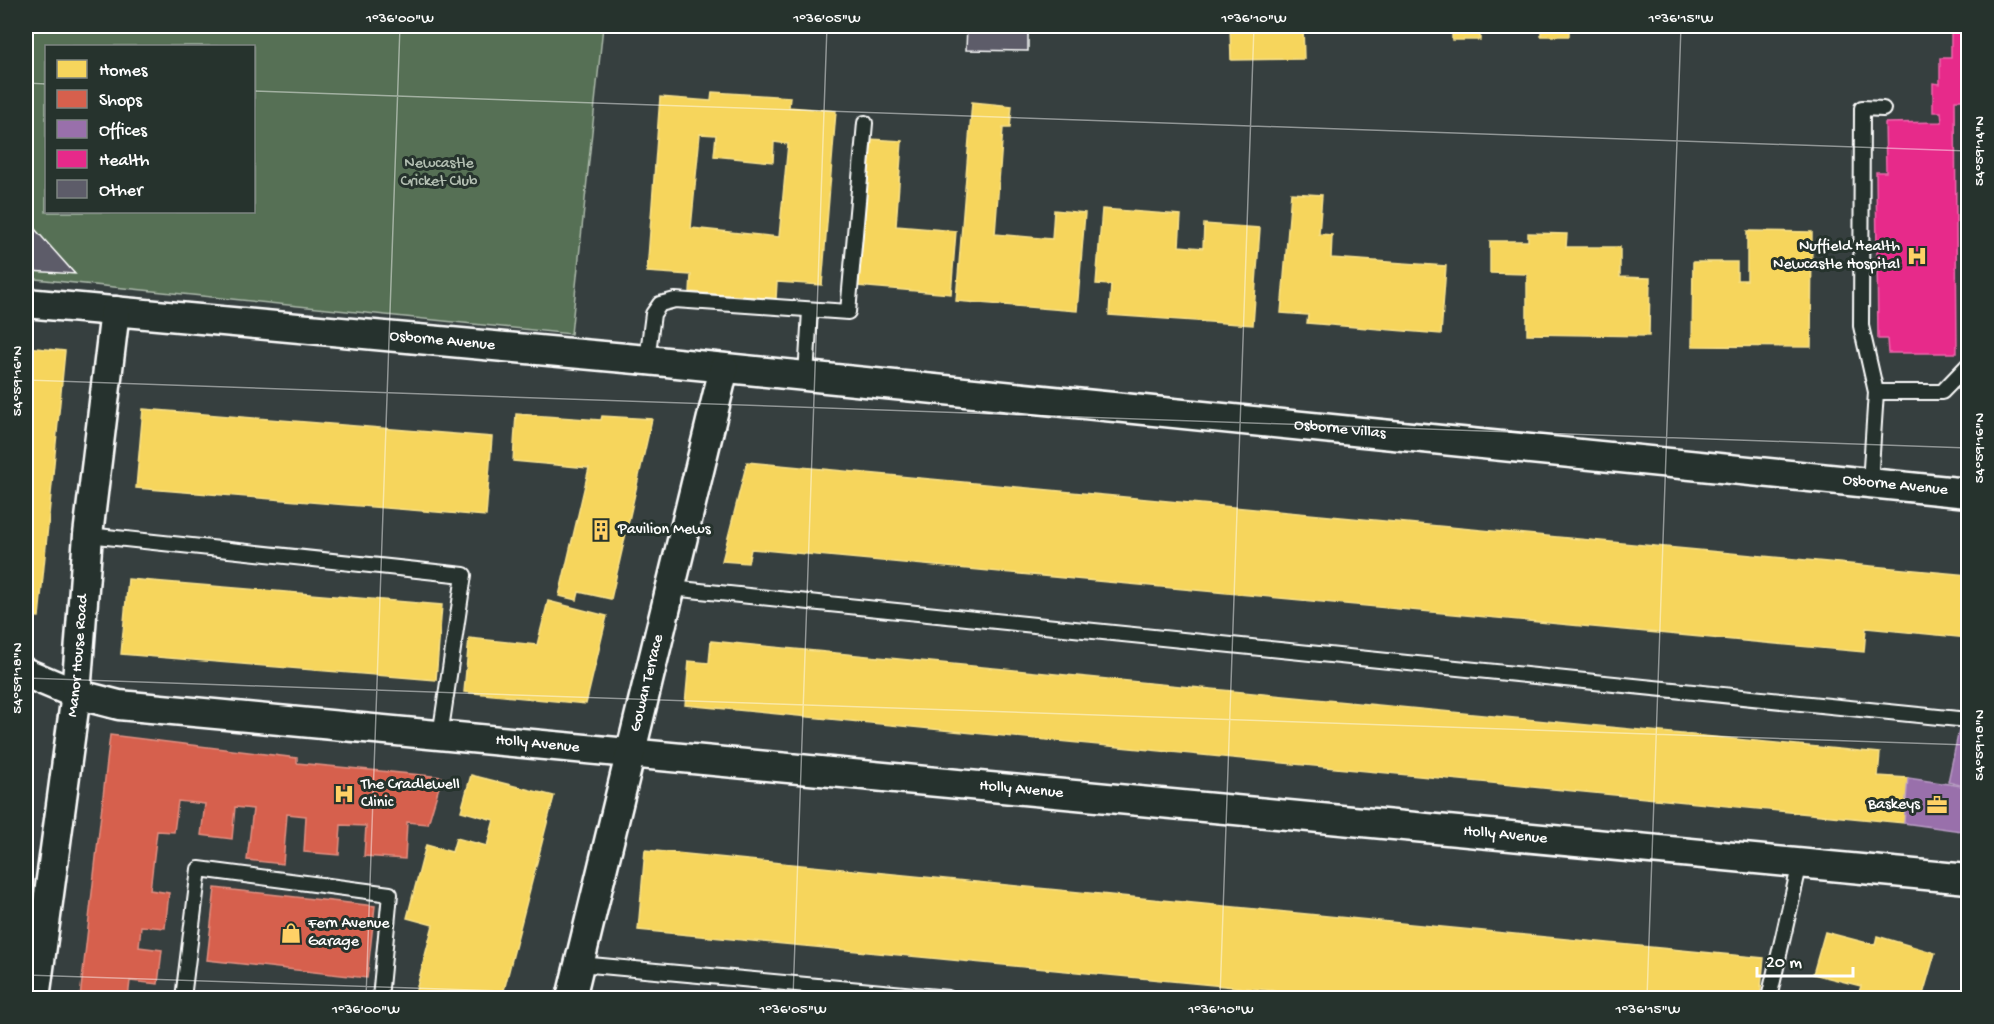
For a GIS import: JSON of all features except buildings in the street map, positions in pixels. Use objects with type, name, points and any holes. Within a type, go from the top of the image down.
[{"type":"street","name":"Osborne Avenue","points":[[26,303],[860,381]]},
{"type":"street","name":"Manor House Road","points":[[33,980],[76,694],[88,535],[115,311]]},
{"type":"street","name":"Gowan Terrace","points":[[571,999],[724,368]]},
{"type":"street","name":"Osborne Villas","points":[[860,381],[1820,478]]},
{"type":"street","name":"Osborne Avenue","points":[[1820,478],[1968,493]]},
{"type":"street","name":"Holly Avenue","points":[[26,673],[76,694],[119,705],[1968,879]]},
{"type":"lane","points":[[1870,483],[1876,392],[1861,326],[1862,108],[1883,109]]},
{"type":"lane","points":[[646,360],[653,314],[660,304],[675,300],[848,312],[865,123]]},
{"type":"lane","points":[[806,376],[810,310]]},
{"type":"lane","points":[[1876,392],[1942,392],[1968,365]]},
{"type":"lane","points":[[88,535],[464,576],[440,736]]},
{"type":"lane","points":[[671,588],[1968,720]]},
{"type":"lane","points":[[1769,999],[1800,863]]},
{"type":"lane","points":[[183,999],[199,869],[390,894],[380,999]]},
{"type":"lane","points":[[580,964],[948,999]]},
{"type":"green space","name":"Newcastle Cricket Club","points":[[26,26],[603,26],[571,334],[26,278]]},
{"type":"place","name":"Nuffield Health Newcastle Hospital","points":[[1917,256]]},
{"type":"place","name":"Pavilion Mews","points":[[601,530]]},
{"type":"place","name":"The Cradlewell Clinic","points":[[344,794]]},
{"type":"place","name":"Baskeys","points":[[1937,805]]},
{"type":"place","name":"Fern Avenue Garage","points":[[291,933]]}]
